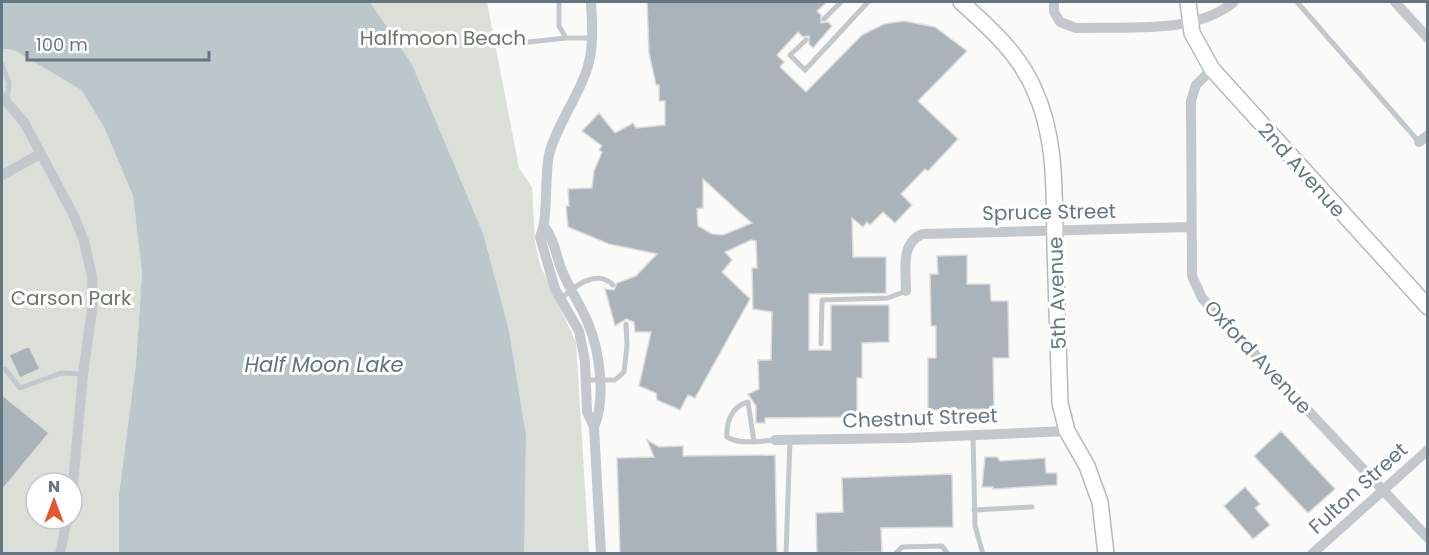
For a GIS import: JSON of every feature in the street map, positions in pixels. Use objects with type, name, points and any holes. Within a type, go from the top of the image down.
[{"type":"main road","name":"5th Avenue","points":[[961,2],[998,38],[1034,88],[1049,130],[1055,229],[1060,403],[1067,431],[1096,488],[1103,517],[1106,554]]},
{"type":"main road","points":[[1188,2],[1190,24]]},
{"type":"main road","name":"2nd Avenue","points":[[1190,24],[1198,47],[1212,69],[1428,307]]},
{"type":"street","points":[[591,2],[592,38],[588,66],[556,135],[549,157],[544,201],[544,226],[540,237],[561,299],[579,331],[586,380],[587,412],[594,427],[601,554]]},
{"type":"street","points":[[1054,2],[1054,12],[1060,22],[1076,28],[1190,24],[1212,16],[1234,2]]},
{"type":"street","points":[[1395,2],[1428,38]]},
{"type":"street","name":"Oxford Avenue","points":[[1212,69],[1196,85],[1191,101],[1192,276],[1202,298],[1428,538]]},
{"type":"street","points":[[4,99],[24,123],[77,224],[92,276],[93,303],[83,374],[74,471]]},
{"type":"street","points":[[2,175],[40,154]]},
{"type":"street","points":[[544,226],[550,233],[561,270],[590,326],[600,413],[594,427]]},
{"type":"street","name":"Spruce Street","points":[[906,291],[906,254],[911,242],[928,234],[1191,227]]},
{"type":"street","name":"Chestnut Street","points":[[775,440],[1067,431]]},
{"type":"street","name":"Fulton Street","points":[[1312,554],[1428,450]]},
{"type":"street","points":[[60,554],[65,531]]},
{"type":"lane","points":[[559,2],[559,26],[566,38]]},
{"type":"lane","points":[[824,19],[841,2]]},
{"type":"lane","points":[[806,40],[790,55],[805,70],[867,2]]},
{"type":"lane","points":[[1297,2],[1424,138]]},
{"type":"lane","points":[[502,45],[566,38],[592,38]]},
{"type":"lane","points":[[2,64],[9,83],[4,99]]},
{"type":"lane","points":[[561,299],[571,289],[595,278],[603,278],[613,285]]},
{"type":"lane","points":[[821,344],[822,300],[888,298],[906,291]]},
{"type":"lane","points":[[586,380],[615,380],[624,372],[627,346],[626,324]]},
{"type":"lane","points":[[5,369],[20,388],[61,373],[83,374]]},
{"type":"lane","points":[[754,442],[748,402],[733,411],[726,429],[727,437],[735,441],[754,442],[775,440]]},
{"type":"lane","points":[[973,435],[975,526],[983,554]]},
{"type":"lane","points":[[786,554],[790,440]]},
{"type":"lane","points":[[974,510],[1032,507]]},
{"type":"lane","points":[[896,554],[902,548],[942,546],[948,554]]},
{"type":"green space","name":"Halfmoon Beach","points":[[370,2],[487,2],[519,168],[532,187],[535,242],[540,265],[576,342],[589,553],[523,553],[526,435],[509,330],[483,233],[412,64]]},
{"type":"green space","name":"Carson Park","points":[[2,49],[14,50],[81,90],[104,127],[133,196],[142,273],[136,363],[119,494],[119,553],[2,553]]},
{"type":"water","name":"Half Moon Lake","points":[[2,2],[370,2],[412,64],[483,233],[509,330],[526,435],[524,553],[119,553],[119,494],[136,363],[142,273],[133,196],[104,127],[81,90],[14,50],[2,49]]},
{"type":"building","points":[[647,2],[827,2],[817,11],[821,15],[821,23],[828,22],[832,26],[813,48],[809,44],[809,36],[803,37],[798,32],[777,55],[784,62],[780,67],[806,92],[862,35],[884,24],[904,21],[935,27],[967,51],[918,101],[958,139],[928,171],[925,169],[901,194],[912,205],[895,223],[883,212],[870,225],[867,222],[863,227],[852,218],[853,257],[886,257],[886,293],[809,294],[809,350],[831,350],[831,305],[889,305],[889,342],[862,343],[862,378],[857,378],[857,417],[765,418],[765,423],[756,423],[756,406],[748,394],[759,389],[758,360],[771,360],[772,312],[753,309],[752,268],[757,268],[756,241],[751,240],[725,252],[732,260],[722,272],[750,299],[695,398],[688,395],[680,410],[657,400],[656,393],[639,386],[651,332],[635,332],[634,322],[626,319],[615,326],[605,289],[614,290],[617,283],[636,276],[657,254],[609,244],[568,227],[566,206],[569,206],[568,189],[592,188],[594,171],[602,152],[599,150],[602,146],[582,131],[599,113],[615,133],[633,123],[636,128],[665,125],[665,101],[659,101],[659,85],[656,85],[649,53]],"holes":[[[703,179],[752,223],[723,235],[712,234],[698,226],[697,209],[703,208]]]},
{"type":"building","points":[[967,255],[967,284],[990,284],[991,301],[1008,301],[1009,358],[993,358],[994,409],[928,410],[928,358],[936,358],[936,326],[931,326],[930,274],[938,274],[937,256]]},
{"type":"building","points":[[29,346],[40,369],[20,378],[9,355]]},
{"type":"building","points":[[2,395],[49,433],[2,490]]},
{"type":"building","points":[[1281,431],[1335,489],[1308,513],[1254,456]]},
{"type":"building","points":[[647,440],[659,447],[683,446],[683,456],[775,455],[777,554],[620,554],[617,458],[654,457]]},
{"type":"building","points":[[985,457],[997,457],[1000,461],[1045,458],[1046,473],[1057,473],[1057,485],[993,489],[993,487],[982,487]]},
{"type":"building","points":[[952,474],[953,527],[881,528],[882,552],[817,553],[816,513],[843,512],[842,478]]},
{"type":"building","points":[[1245,487],[1260,504],[1255,508],[1270,525],[1253,539],[1224,506]]}]
